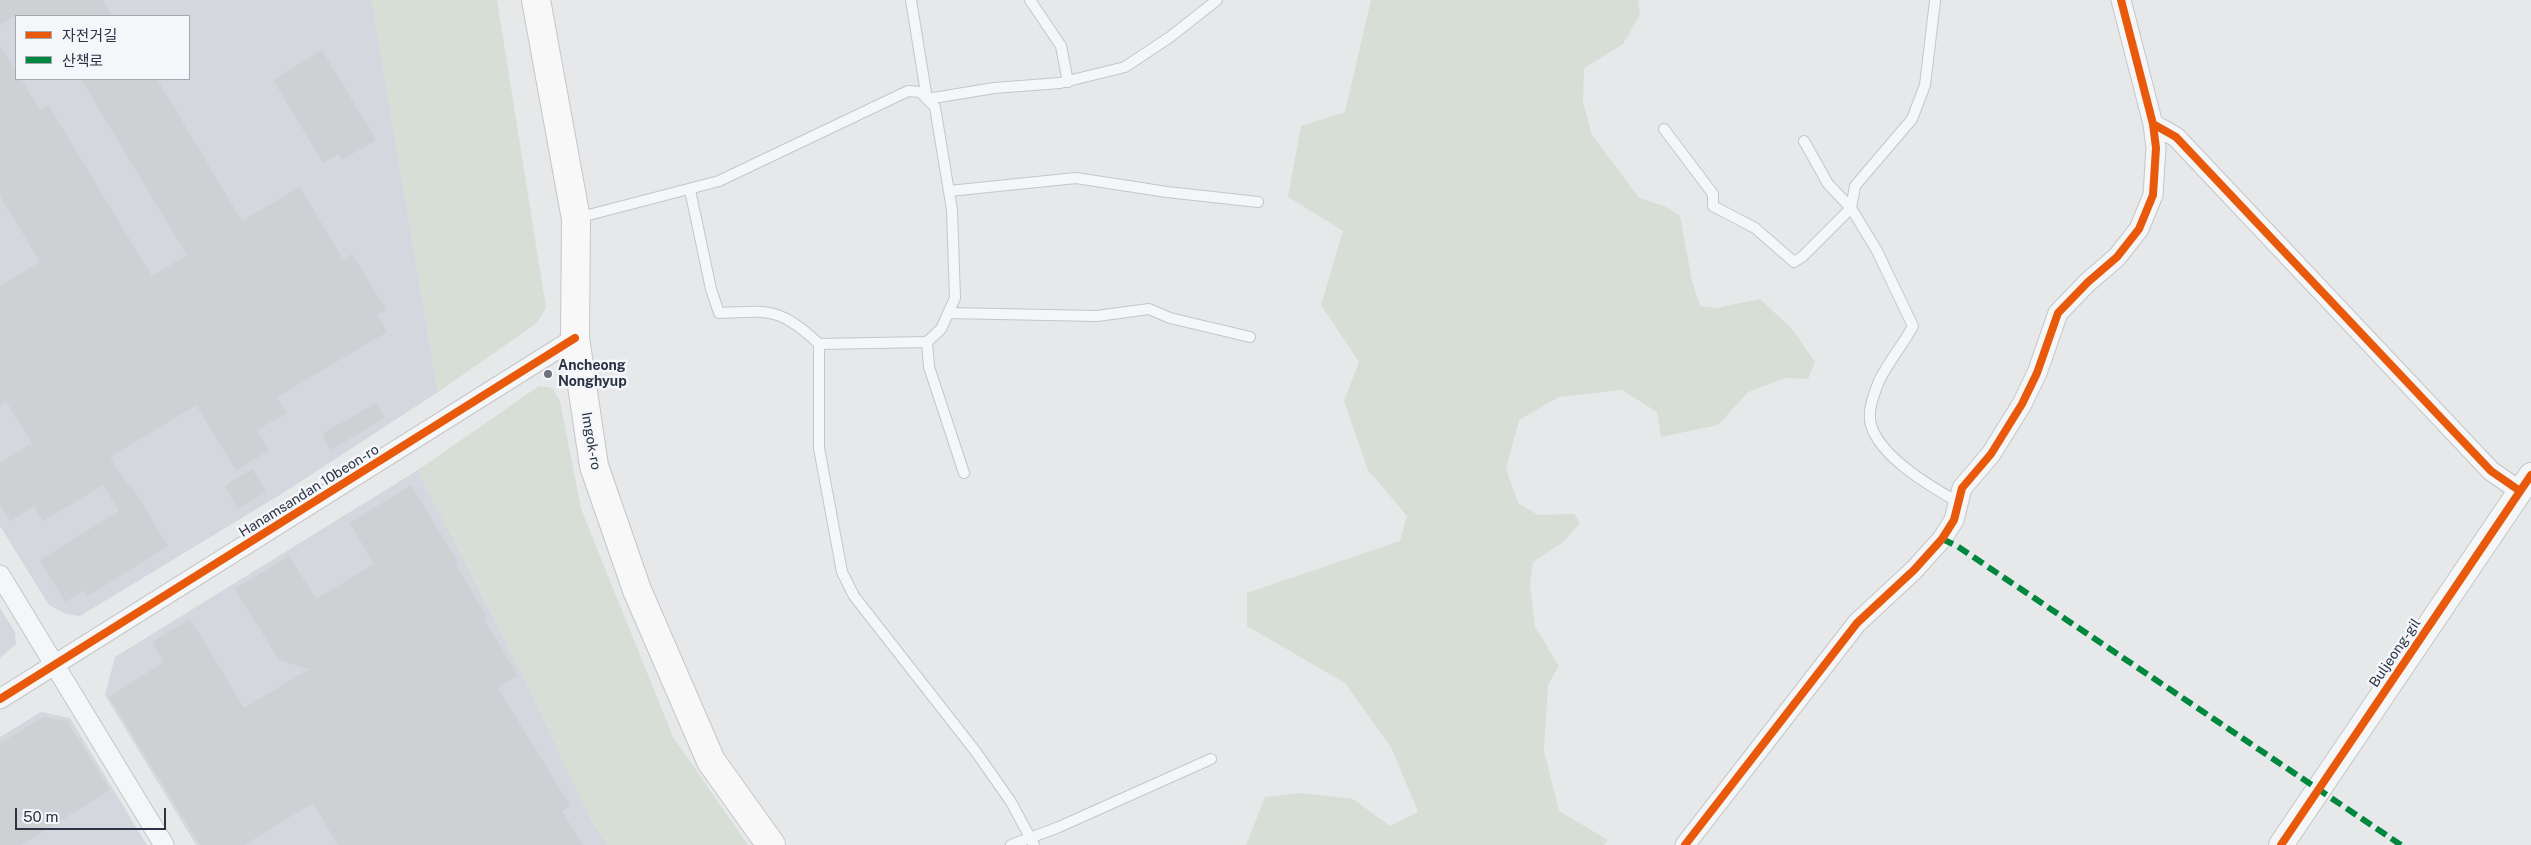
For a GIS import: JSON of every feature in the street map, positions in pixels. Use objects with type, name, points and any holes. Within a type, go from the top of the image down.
[{"type":"main road","name":"Imgok-ro","points":[[536,0],[576,218],[575,338],[594,466],[637,590],[711,761],[771,845]]},
{"type":"street","points":[[1685,845],[1857,623],[1914,570],[1942,539],[1954,520],[1962,488],[1991,454],[2022,404],[2037,373],[2058,313],[2117,257],[2139,229],[2153,195],[2156,148],[2154,124],[2122,0]]},
{"type":"street","points":[[2154,124],[2176,137],[2492,471],[2526,483]]},
{"type":"street","name":"Hanamsandan 10beon-ro","points":[[0,699],[575,338]]},
{"type":"street","name":"Buljeong-gil","points":[[2281,845],[2526,483]]},
{"type":"street","points":[[0,575],[164,845]]},
{"type":"lane","points":[[911,0],[927,99]]},
{"type":"lane","points":[[1030,0],[1061,46],[1068,82]]},
{"type":"lane","points":[[927,99],[994,88],[1068,82],[1125,67],[1170,37],[1217,0]]},
{"type":"lane","points":[[1664,129],[1713,194],[1713,206],[1755,228],[1794,262],[1802,257],[1851,208],[1855,186],[1905,129],[1920,103],[1925,85],[1935,1]]},
{"type":"lane","points":[[576,218],[719,181],[908,91],[920,92],[935,107],[952,210],[955,298],[941,329],[927,342],[819,344]]},
{"type":"lane","points":[[1804,141],[1828,184],[1851,208],[1892,279],[1913,326],[1903,346],[1880,380],[1870,411],[1871,426],[1886,449],[1930,486],[1958,502]]},
{"type":"lane","points":[[949,191],[1076,178],[1167,192],[1258,202]]},
{"type":"lane","points":[[690,190],[711,289],[719,313],[761,312],[781,315],[801,326],[819,344],[819,448],[842,572],[854,596],[976,752],[1012,802],[1032,842]]},
{"type":"lane","points":[[948,313],[1097,316],[1149,308],[1170,318],[1250,337]]},
{"type":"lane","points":[[927,342],[929,367],[964,473]]},
{"type":"lane","points":[[1011,845],[1032,842],[1211,759]]},
{"type":"shaded area","points":[[0,0],[372,0],[438,392],[283,493],[80,616],[66,614],[49,605],[0,526]]},
{"type":"shaded area","points":[[372,0],[497,0],[546,308],[537,323],[438,392]]},
{"type":"shaded area","points":[[1371,0],[1638,0],[1640,14],[1623,44],[1584,68],[1583,102],[1592,135],[1639,198],[1664,206],[1680,216],[1692,281],[1700,306],[1716,308],[1760,299],[1793,330],[1815,362],[1808,379],[1785,378],[1748,392],[1718,425],[1661,437],[1657,412],[1622,390],[1559,397],[1519,420],[1506,469],[1518,503],[1538,515],[1574,514],[1580,523],[1563,542],[1533,562],[1530,584],[1535,627],[1559,666],[1548,685],[1544,751],[1559,811],[1608,840],[1604,845],[1246,845],[1265,797],[1302,793],[1353,799],[1390,826],[1418,812],[1392,749],[1345,683],[1247,626],[1247,593],[1400,541],[1407,516],[1368,470],[1344,401],[1359,362],[1321,305],[1343,231],[1288,197],[1301,126],[1345,112]]},
{"type":"shaded area","points":[[539,386],[552,388],[560,401],[581,509],[673,737],[748,845],[607,845],[592,821],[522,674],[418,470]]},
{"type":"shaded area","points":[[418,470],[522,674],[592,821],[607,845],[196,845],[105,695],[115,657]]},
{"type":"shaded area","points":[[0,608],[15,632],[16,644],[0,658]]},
{"type":"shaded area","points":[[41,712],[70,718],[147,845],[0,845],[0,737]]},
{"type":"building","points":[[0,0],[102,0],[111,15],[15,15],[0,25]]},
{"type":"building","points":[[0,45],[15,70],[15,80],[22,80],[40,110],[48,105],[152,276],[187,255],[82,80],[158,80],[242,221],[300,187],[343,259],[352,254],[386,310],[377,315],[387,332],[277,397],[287,413],[257,430],[269,450],[236,471],[196,405],[110,457],[128,486],[130,484],[168,546],[88,596],[84,590],[65,602],[40,560],[119,511],[103,485],[43,521],[34,506],[10,521],[0,505],[0,463],[32,443],[6,401],[0,405],[0,286],[40,262],[0,196]]},
{"type":"building","points":[[322,50],[376,140],[342,160],[338,154],[323,163],[273,80]]},
{"type":"building","points":[[376,403],[385,418],[331,450],[322,434]]},
{"type":"building","points":[[252,469],[266,492],[238,509],[225,486]]},
{"type":"building","points":[[411,485],[458,562],[455,564],[487,616],[483,618],[518,675],[498,688],[570,806],[562,811],[583,845],[338,845],[313,803],[244,845],[200,845],[109,697],[164,662],[152,642],[190,619],[244,708],[309,669],[279,660],[235,589],[289,556],[316,599],[374,564],[350,523]]},
{"type":"building","points":[[44,717],[67,721],[110,790],[21,845],[0,845],[0,743]]},
{"type":"marked path","points":[[1942,539],[1957,546],[2401,845]]},
{"type":"cycle path","points":[[1685,845],[1857,623],[1914,570],[1942,539],[1954,520],[1962,488],[1991,454],[2022,404],[2037,373],[2058,313],[2088,282],[2117,257],[2139,229],[2153,195],[2156,148],[2153,124],[2121,0]]},
{"type":"cycle path","points":[[2153,124],[2176,137],[2491,471],[2520,491]]},
{"type":"cycle path","points":[[0,699],[575,338]]},
{"type":"cycle path","points":[[2281,845],[2531,475]]},
{"type":"place","name":"Ancheong Nonghyup","points":[[548,374]]}]
